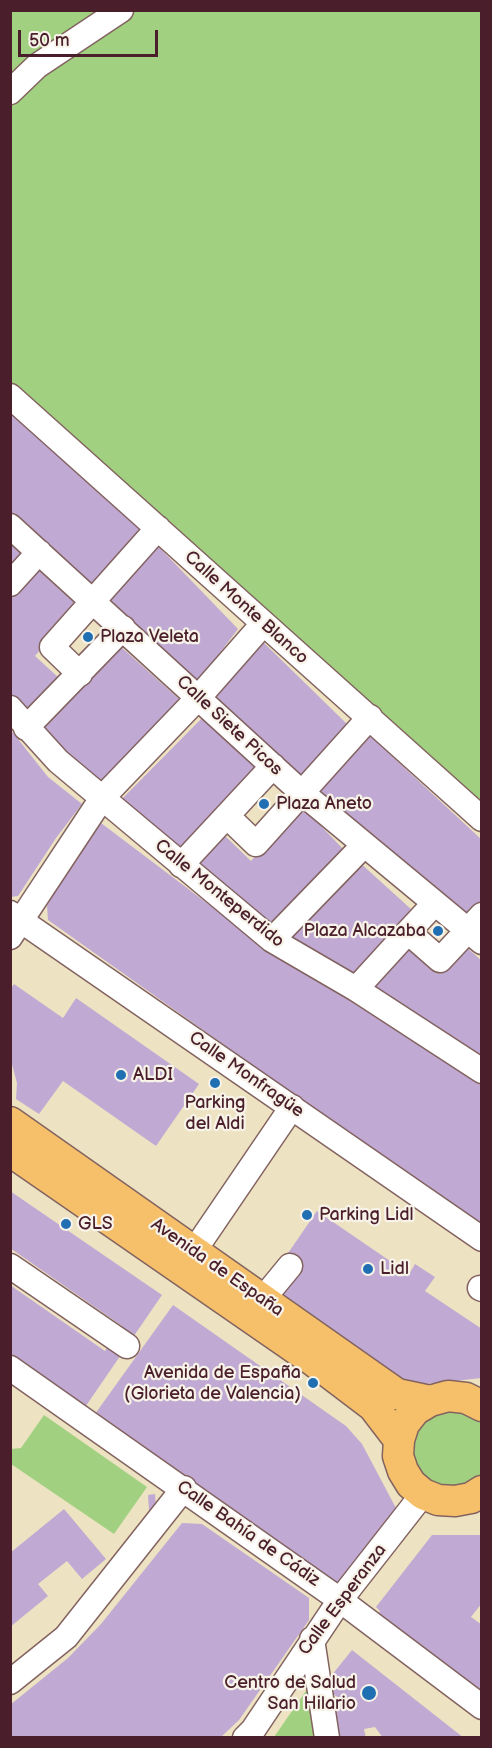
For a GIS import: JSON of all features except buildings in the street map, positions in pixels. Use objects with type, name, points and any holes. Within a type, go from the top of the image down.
[{"type":"main road","name":"Avenida de España","points":[[10,1122],[397,1394],[430,1401],[448,1396],[466,1398],[482,1406]]},
{"type":"main road","name":"Avenida de España","points":[[10,1151],[315,1362],[373,1406],[399,1440]]},
{"type":"main road","points":[[430,1401],[410,1417],[399,1440],[398,1456],[403,1471],[411,1484],[423,1494],[447,1501],[478,1496]]},
{"type":"street","points":[[10,92],[36,66],[121,10]]},
{"type":"street","name":"Calle Monte Blanco","points":[[10,396],[482,819]]},
{"type":"street","name":"Calle Siete Picos","points":[[10,526],[94,600],[301,792],[435,903],[477,929]]},
{"type":"street","points":[[80,674],[52,647],[158,528]]},
{"type":"street","points":[[10,584],[39,552]]},
{"type":"street","points":[[14,923],[102,798],[198,698],[263,624]]},
{"type":"street","points":[[26,728],[123,628]]},
{"type":"street","name":"Calle Monteperdido","points":[[10,708],[58,761],[272,940],[356,989],[481,1069]]},
{"type":"street","points":[[227,816],[256,844],[370,717]]},
{"type":"street","points":[[182,865],[273,766]]},
{"type":"street","points":[[272,940],[364,845]]},
{"type":"street","points":[[356,989],[435,903]]},
{"type":"street","name":"Calle Monfragüe","points":[[14,923],[292,1107],[482,1239]]},
{"type":"street","points":[[408,932],[440,960],[477,929]]},
{"type":"street","points":[[194,1251],[292,1107]]},
{"type":"street","points":[[10,1266],[127,1346]]},
{"type":"street","points":[[262,1300],[290,1266]]},
{"type":"street","name":"Calle Bahía de Cádiz","points":[[10,1368],[184,1488],[340,1600],[482,1707]]},
{"type":"street","points":[[10,1682],[66,1637],[184,1488]]},
{"type":"street","name":"Calle Esperanza","points":[[253,1735],[312,1639],[423,1494]]},
{"type":"street","points":[[312,1639],[327,1737]]},
{"type":"green space","points":[[11,11],[121,11],[48,60],[135,11],[481,11],[481,819],[11,396]]},
{"type":"green space","points":[[442,1407],[481,1417],[481,1480],[458,1490],[432,1484],[422,1475],[412,1451],[413,1437],[419,1424]]},
{"type":"green space","points":[[44,1415],[147,1487],[114,1534],[11,1464],[11,1449],[21,1448]]},
{"type":"green space","points":[[308,1688],[318,1737],[274,1737]]},
{"type":"place","name":"Plaza Veleta","points":[[88,637]]},
{"type":"place","name":"Plaza Aneto","points":[[264,804]]},
{"type":"place","name":"Plaza Alcazaba","points":[[438,931]]},
{"type":"place","name":"ALDI","points":[[121,1075]]},
{"type":"place","name":"Parking del Aldi","points":[[215,1083]]},
{"type":"place","name":"Parking Lidl","points":[[307,1215]]},
{"type":"place","name":"GLS","points":[[66,1224]]},
{"type":"place","name":"Lidl","points":[[368,1269]]},
{"type":"place","name":"Avenida de España (Glorieta de Valencia)","points":[[313,1383]]},
{"type":"place","name":"Centro de Salud San Hilario","points":[[369,1693]]}]
